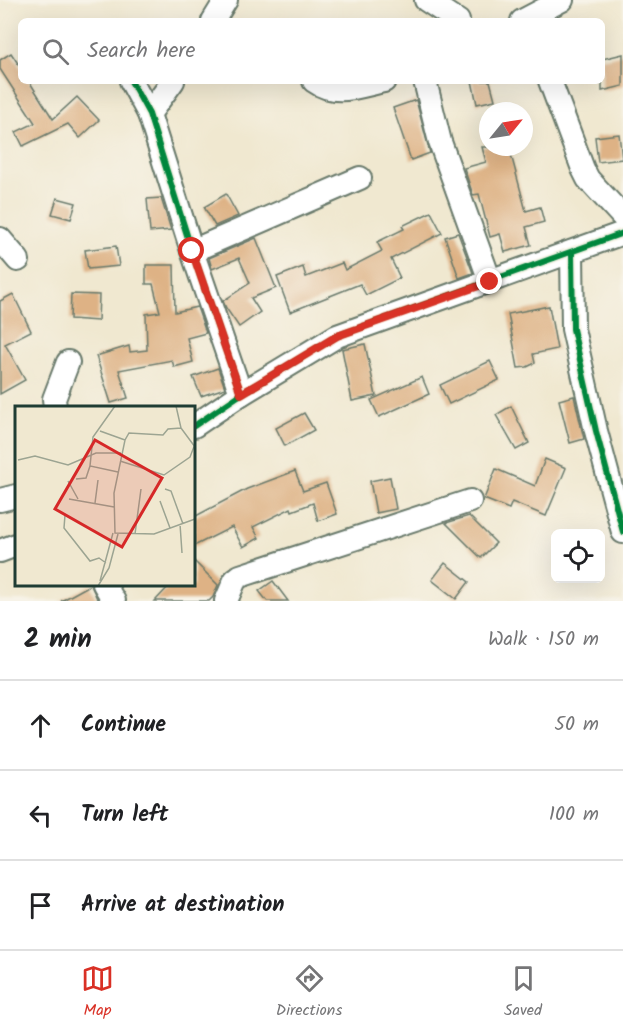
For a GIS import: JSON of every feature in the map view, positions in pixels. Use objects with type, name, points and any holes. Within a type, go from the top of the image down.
[{"type":"street","points":[[215,18],[226,0]]},
{"type":"street","points":[[426,0],[453,18]]},
{"type":"street","points":[[528,18],[562,0]]},
{"type":"street","points":[[132,84],[149,114],[192,251],[241,394]]},
{"type":"street","points":[[149,114],[171,84]]},
{"type":"street","points":[[319,84],[327,89],[340,90],[369,84]]},
{"type":"street","points":[[426,84],[440,142],[490,282]]},
{"type":"street","points":[[551,84],[583,170],[588,179],[623,217]]},
{"type":"street","points":[[192,251],[360,178]]},
{"type":"street","points":[[195,425],[241,394],[337,336],[623,233]]},
{"type":"street","points":[[0,238],[18,260]]},
{"type":"street","points":[[572,252],[573,329],[596,431],[623,532]]},
{"type":"street","points":[[55,406],[54,399],[68,362]]},
{"type":"street","points":[[0,500],[15,496]]},
{"type":"street","points":[[226,601],[235,580],[240,576],[470,501]]},
{"type":"street","points":[[0,551],[15,545]]},
{"type":"street","points":[[105,586],[114,601]]},
{"type":"building","points":[[11,53],[18,64],[18,84],[31,84],[53,119],[77,97],[99,120],[80,138],[68,124],[23,146],[16,132],[35,123],[0,69],[0,60]]},
{"type":"building","points":[[623,54],[623,86],[602,91],[602,84],[605,84],[605,58]]},
{"type":"building","points":[[473,84],[491,84],[495,100],[477,104]]},
{"type":"building","points":[[416,100],[430,153],[411,160],[393,108]]},
{"type":"building","points":[[619,134],[622,159],[598,162],[595,137]]},
{"type":"building","points":[[484,156],[511,156],[526,211],[540,207],[544,222],[526,227],[531,245],[505,252],[500,234],[490,237],[479,194],[473,195],[464,168],[486,162]]},
{"type":"building","points":[[226,194],[238,216],[215,226],[204,207]]},
{"type":"building","points":[[57,198],[76,203],[71,219],[52,214]]},
{"type":"building","points":[[161,198],[171,230],[150,232],[147,199]]},
{"type":"building","points":[[431,212],[442,233],[391,259],[400,278],[366,295],[360,284],[290,312],[277,277],[303,267],[306,277],[342,263],[345,270],[382,251],[377,242],[404,229],[402,226]]},
{"type":"building","points":[[458,233],[473,273],[459,278],[445,237]]},
{"type":"building","points":[[256,238],[276,288],[251,298],[260,312],[239,327],[223,301],[250,283],[239,258],[212,269],[209,258]]},
{"type":"building","points":[[116,246],[119,266],[88,269],[85,250]]},
{"type":"building","points":[[146,265],[174,265],[175,312],[197,307],[206,333],[187,338],[193,362],[174,367],[172,360],[119,370],[128,398],[111,403],[96,356],[129,346],[130,352],[147,350],[146,314],[160,312],[153,284],[146,284]]},
{"type":"building","points":[[13,294],[31,331],[5,344],[25,380],[0,394],[0,301]]},
{"type":"building","points":[[71,294],[99,295],[98,321],[70,319]]},
{"type":"building","points":[[549,306],[557,349],[533,354],[535,363],[518,368],[508,314]]},
{"type":"building","points":[[365,344],[376,396],[352,401],[342,349]]},
{"type":"building","points":[[490,361],[499,380],[449,404],[440,385]]},
{"type":"building","points":[[218,368],[225,388],[201,396],[193,377]]},
{"type":"building","points":[[422,377],[429,394],[379,417],[371,400]]},
{"type":"building","points":[[574,396],[584,439],[570,443],[559,400]]},
{"type":"building","points":[[511,406],[529,443],[516,450],[496,415]]},
{"type":"building","points":[[304,413],[314,430],[285,446],[276,428]]},
{"type":"building","points":[[545,459],[566,468],[546,516],[512,502],[509,509],[484,499],[496,469],[535,486]]},
{"type":"building","points":[[295,471],[303,491],[326,483],[337,514],[318,521],[313,503],[292,511],[291,508],[253,527],[259,538],[243,547],[232,527],[195,546],[195,516],[247,489]]},
{"type":"building","points":[[390,477],[396,509],[376,513],[370,481]]},
{"type":"building","points":[[469,516],[496,543],[481,558],[446,523]]},
{"type":"building","points":[[195,562],[218,585],[209,601],[155,601],[169,586],[195,586]]},
{"type":"building","points":[[445,563],[469,582],[456,599],[432,580]]},
{"type":"building","points":[[273,581],[288,601],[267,601],[259,591]]},
{"type":"building","points":[[91,586],[98,601],[61,601]]},
{"type":"cycle path","points":[[133,84],[149,114],[192,251],[241,394]]},
{"type":"cycle path","points":[[195,425],[241,394],[337,336],[623,233]]},
{"type":"cycle path","points":[[572,252],[573,329],[596,431],[623,532]]},
{"type":"route","points":[[192,251],[241,394],[337,336],[490,282]]}]
